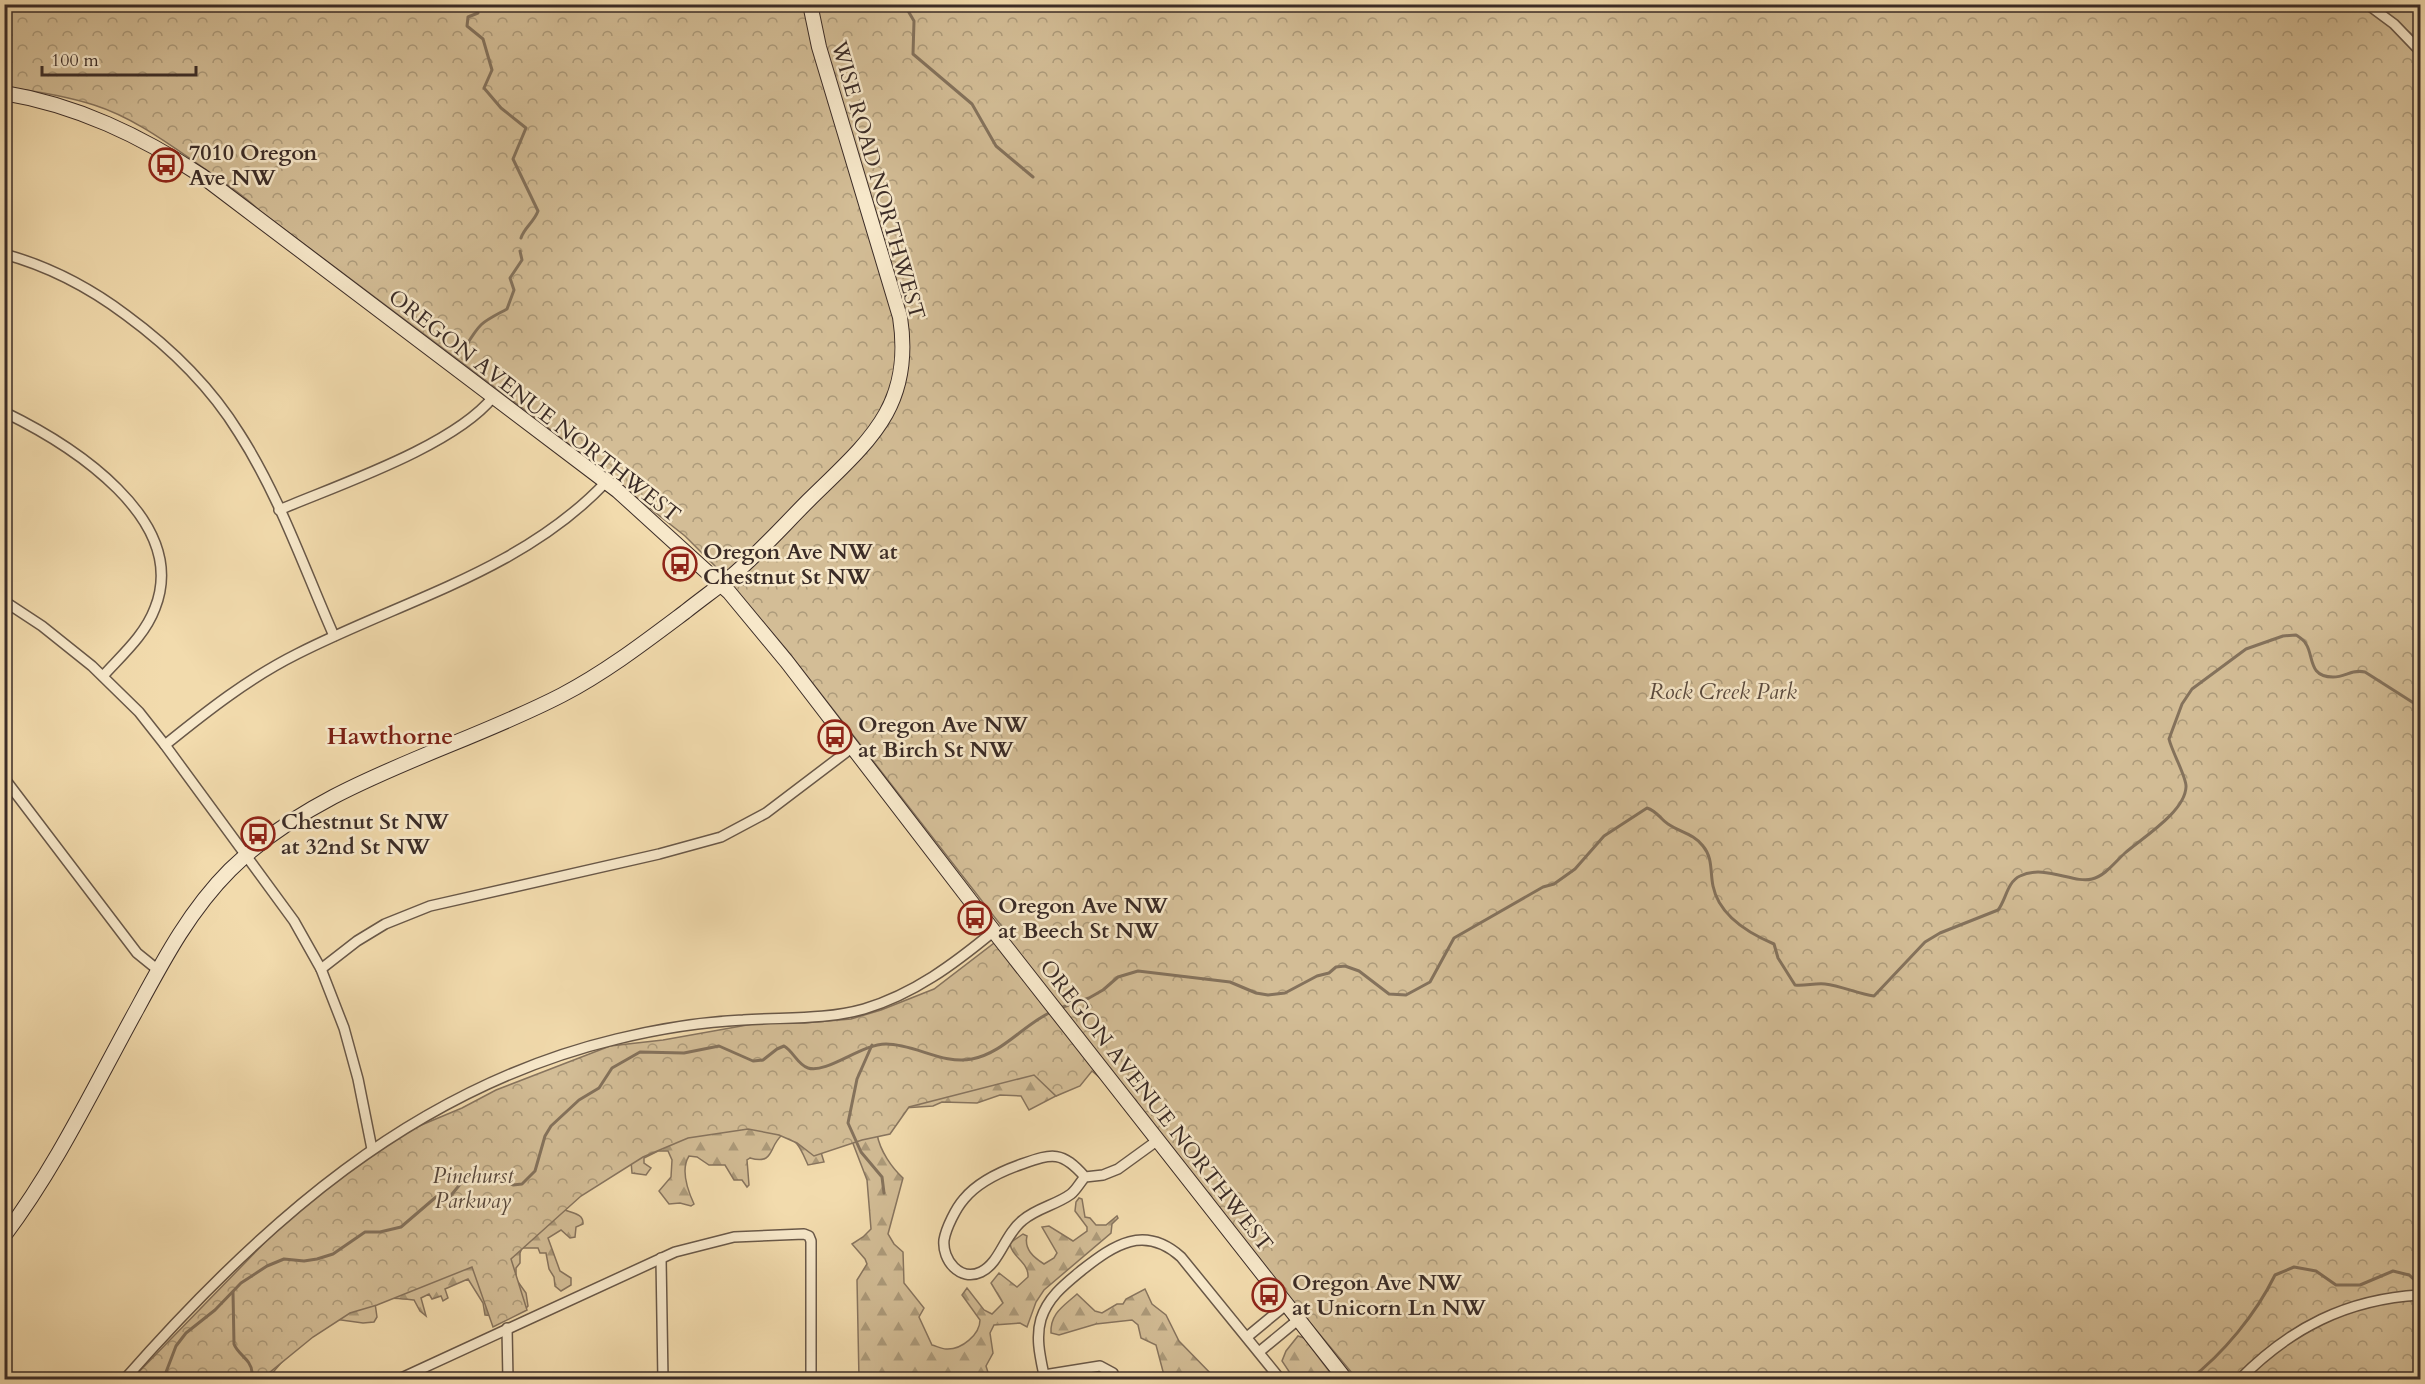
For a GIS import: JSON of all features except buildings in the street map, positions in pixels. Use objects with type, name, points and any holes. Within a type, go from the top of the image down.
[{"type":"street","name":"WISE ROAD NORTHWEST","points":[[4,1236],[35,1192],[158,970],[192,915],[216,885],[246,855],[299,816],[335,796],[507,721],[579,686],[637,649],[721,584],[865,444],[889,409],[901,375],[903,338],[896,301],[819,47],[810,4]]},
{"type":"street","points":[[2367,4],[2394,24],[2421,51]]},
{"type":"street","name":"OREGON AVENUE NORTHWEST","points":[[4,93],[50,103],[136,136],[213,184],[606,482],[721,584],[763,632],[1049,1002],[1346,1380]]},
{"type":"street","points":[[4,254],[44,268],[92,292],[144,328],[169,349],[204,385],[234,424],[262,473],[334,636]]},
{"type":"street","points":[[279,510],[427,445],[475,415],[493,397]]},
{"type":"street","points":[[4,412],[48,434],[89,464],[126,499],[153,537],[161,564],[160,591],[156,607],[138,638],[103,676]]},
{"type":"street","points":[[165,745],[217,703],[254,678],[334,636],[453,585],[506,559],[558,525],[606,482]]},
{"type":"street","points":[[4,601],[42,626],[103,676],[139,712],[294,921],[321,969],[352,1053],[372,1149]]},
{"type":"street","points":[[321,969],[378,928],[430,906],[659,854],[720,837],[766,813],[853,747]]},
{"type":"street","points":[[4,778],[137,953],[158,970]]},
{"type":"street","points":[[124,1380],[172,1328],[263,1237],[307,1197],[407,1126],[468,1094],[531,1066],[590,1046],[638,1034],[734,1020],[842,1014],[872,1006],[930,980],[994,931]]},
{"type":"street","points":[[1085,1177],[1068,1159],[1051,1155],[1012,1168],[976,1188],[962,1201],[945,1236],[945,1252],[951,1263],[966,1275],[974,1275],[984,1270],[994,1262],[1007,1236],[1019,1223],[1034,1212],[1069,1195],[1085,1177],[1118,1170],[1158,1140]]},
{"type":"street","points":[[397,1380],[661,1258],[693,1246],[734,1237],[804,1234],[809,1236],[811,1380]]},
{"type":"street","points":[[1115,1380],[1113,1372],[1100,1366],[1044,1377],[1039,1348],[1041,1318],[1050,1301],[1066,1283],[1108,1250],[1126,1242],[1148,1241],[1176,1252],[1281,1380]]},
{"type":"street","points":[[661,1258],[663,1380]]},
{"type":"street","points":[[2239,1380],[2278,1344],[2316,1321],[2360,1305],[2418,1295]]},
{"type":"street","points":[[1247,1337],[1287,1304]]},
{"type":"street","points":[[1259,1352],[1299,1319]]},
{"type":"street","points":[[507,1328],[508,1380]]},
{"type":"green space","name":"Rock Creek Park","points":[[5,4],[2420,5],[2420,1379],[1357,1379],[1281,1288],[1150,1121],[1092,1071],[1080,1086],[1056,1096],[1034,1075],[909,1107],[890,1134],[862,1140],[814,1156],[797,1143],[779,1135],[748,1129],[688,1138],[643,1157],[581,1196],[511,1259],[527,1310],[493,1327],[472,1267],[377,1305],[350,1313],[313,1337],[269,1373],[268,1379],[132,1379],[309,1200],[407,1131],[462,1108],[496,1090],[610,1046],[663,1040],[764,1022],[804,1023],[851,1019],[881,1010],[934,989],[1007,933],[786,649],[715,566],[685,536],[537,419],[260,211],[238,192],[161,139],[122,116],[94,105],[50,94],[5,87]]},
{"type":"green space","points":[[978,1061],[1077,1085],[1029,1110],[1021,1096],[1000,1095],[977,1103],[942,1102],[933,1106],[903,1108],[877,1134],[887,1159],[903,1178],[888,1234],[903,1252],[904,1283],[924,1308],[919,1317],[932,1345],[952,1349],[964,1344],[977,1331],[980,1320],[962,1295],[967,1288],[984,1310],[992,1314],[1003,1303],[991,1283],[999,1273],[1017,1287],[1028,1277],[1026,1267],[1013,1252],[1010,1243],[1023,1234],[1027,1236],[1026,1241],[1030,1252],[1044,1264],[1054,1258],[1057,1253],[1042,1227],[1049,1226],[1073,1241],[1087,1231],[1087,1227],[1075,1211],[1079,1198],[1082,1199],[1085,1217],[1090,1218],[1096,1225],[1106,1225],[1117,1216],[1118,1218],[1112,1224],[1111,1233],[1044,1290],[1036,1302],[1027,1327],[1020,1323],[994,1325],[990,1333],[993,1353],[986,1366],[990,1379],[859,1379],[857,1280],[867,1264],[852,1244],[871,1229],[867,1180],[852,1141],[820,1149],[824,1162],[808,1165],[795,1142],[782,1135],[767,1157],[747,1160],[749,1185],[747,1187],[742,1180],[734,1180],[725,1165],[709,1165],[697,1157],[689,1156],[685,1174],[687,1187],[694,1204],[691,1206],[680,1203],[669,1204],[659,1191],[671,1177],[672,1160],[668,1151],[658,1151],[644,1158],[644,1163],[651,1168],[646,1175],[632,1173],[631,1161],[601,1172],[565,1210],[582,1218],[583,1224],[576,1227],[575,1237],[570,1238],[561,1230],[548,1238],[560,1271],[571,1278],[571,1285],[561,1291],[555,1286],[546,1253],[540,1253],[538,1248],[522,1248],[520,1263],[516,1268],[516,1279],[526,1293],[528,1306],[514,1315],[485,1315],[483,1303],[468,1279],[445,1289],[448,1298],[443,1301],[441,1296],[432,1299],[429,1294],[421,1298],[426,1316],[414,1300],[388,1298],[375,1303],[377,1317],[374,1322],[363,1323],[334,1319],[292,1350],[269,1377],[270,1379],[167,1380],[539,1175]]},
{"type":"green space","points":[[1145,1289],[1152,1304],[1166,1315],[1179,1341],[1216,1379],[1165,1379],[1156,1345],[1141,1338],[1138,1325],[1132,1320],[1096,1324],[1059,1335],[1051,1333],[1055,1315],[1077,1294],[1095,1311],[1102,1313],[1117,1304],[1123,1304],[1126,1299]]},
{"type":"green space","points":[[1298,1336],[1304,1338],[1335,1379],[1294,1379],[1282,1361],[1286,1351]]},
{"type":"waterway","points":[[476,4],[478,13],[468,17],[467,26],[483,39],[492,70],[484,88],[501,108],[526,128],[513,159],[538,211],[521,238]]},
{"type":"waterway","points":[[904,4],[914,21],[913,54],[972,104],[996,146],[1033,177]]},
{"type":"waterway","points":[[466,346],[483,323],[507,309],[514,290],[510,278],[522,260],[520,251]]},
{"type":"waterway","points":[[1060,1008],[1089,998],[1118,977],[1138,971],[1230,982],[1256,993],[1268,995],[1285,993],[1317,976],[1329,973],[1336,967],[1345,966],[1359,971],[1389,994],[1406,995],[1430,982],[1454,938],[1543,887],[1554,884],[1575,869],[1604,836],[1647,808],[1703,846],[1708,855],[1713,886],[1721,906],[1745,929],[1774,944],[1778,958],[1795,985],[1825,984],[1874,996],[1925,942],[1940,933],[1998,910],[2012,882],[2020,876],[2039,872],[2077,879],[2092,879],[2106,872],[2125,853],[2162,824],[2178,806],[2186,787],[2169,739],[2182,704],[2192,689],[2246,649],[2283,636],[2296,635],[2305,643],[2319,674],[2333,677],[2365,672],[2420,707]]},
{"type":"waterway","points":[[163,1380],[176,1346],[186,1333],[215,1310],[241,1283],[267,1266],[284,1259],[304,1261],[317,1259],[333,1254],[365,1232],[380,1232],[401,1227],[436,1197],[448,1199],[466,1177],[472,1174],[487,1172],[513,1185],[522,1184],[535,1171],[545,1136],[551,1126],[579,1100],[599,1088],[612,1068],[640,1052],[684,1053],[719,1046],[753,1061],[763,1060],[784,1046],[804,1066],[816,1069],[876,1045],[886,1044],[908,1047],[950,1059],[972,1059],[993,1051],[1051,1012]]},
{"type":"waterway","points":[[872,1045],[857,1079],[848,1123],[861,1152],[882,1177],[884,1193]]},
{"type":"waterway","points":[[2189,1380],[2202,1370],[2238,1332],[2275,1275],[2294,1267],[2316,1271],[2336,1285],[2360,1285],[2393,1271],[2409,1275],[2419,1284],[2420,1313]]},
{"type":"waterway","points":[[233,1292],[234,1344],[249,1364],[252,1372],[246,1380]]},
{"type":"place","name":"7010 Oregon Ave NW","points":[[166,165]]},
{"type":"place","name":"Oregon Ave NW at Chestnut St NW","points":[[680,564]]},
{"type":"place","name":"Oregon Ave NW at Birch St NW","points":[[835,737]]},
{"type":"place","name":"Chestnut St NW at 32nd St NW","points":[[258,834]]},
{"type":"place","name":"Oregon Ave NW at Beech St NW","points":[[975,918]]},
{"type":"place","name":"Oregon Ave NW at Unicorn Ln NW","points":[[1269,1295]]},
{"type":"district","name":"Hawthorne","points":[[390,736]]},
{"type":"park label","name":"Pinehurst Parkway","points":[[473,1188]]}]
